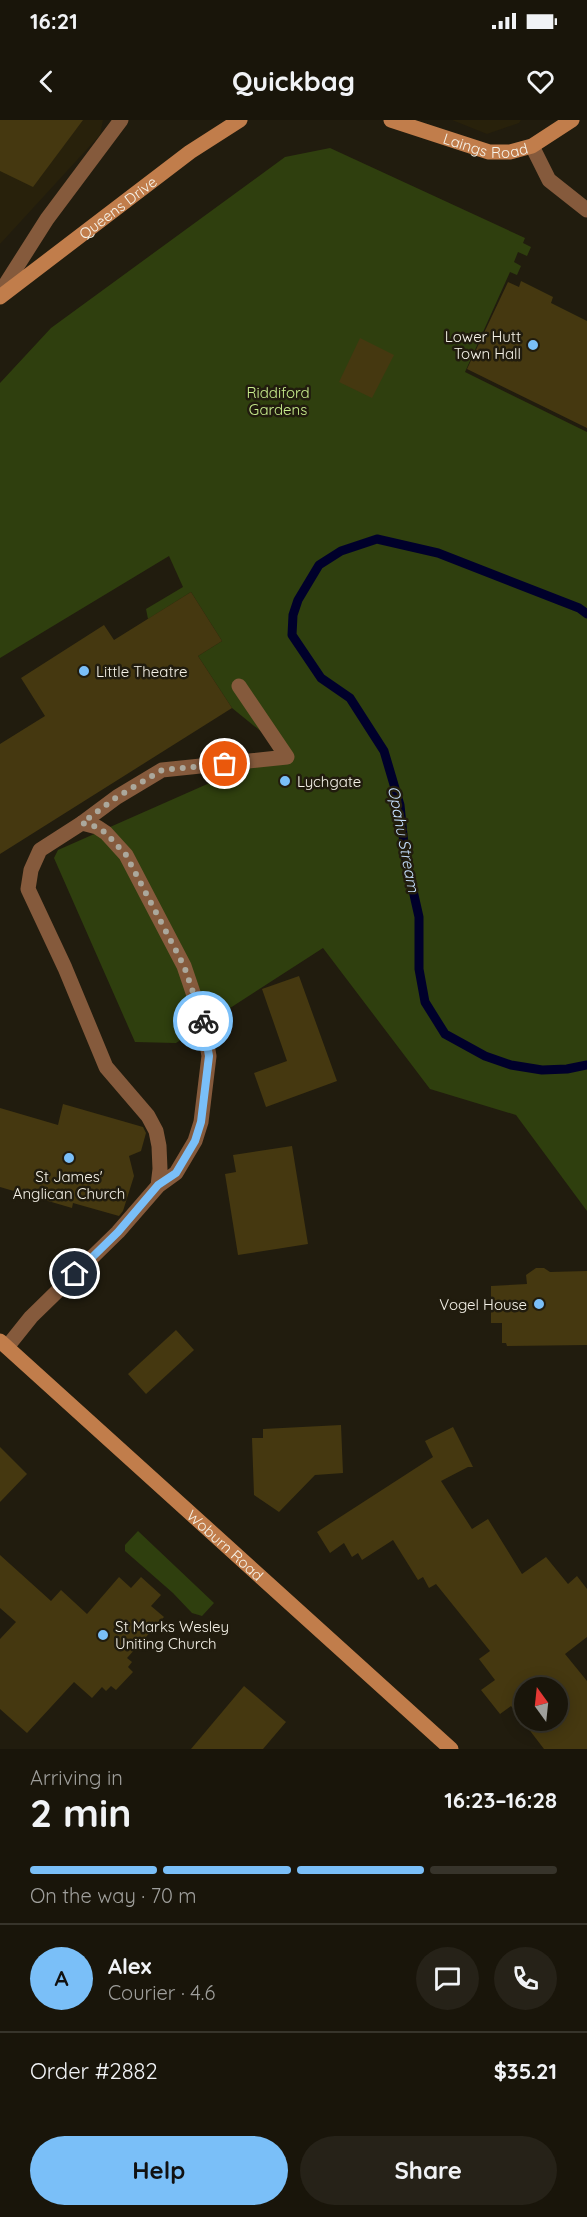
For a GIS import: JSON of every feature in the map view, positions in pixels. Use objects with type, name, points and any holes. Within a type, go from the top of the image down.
[{"type":"main road","name":"Queens Drive","points":[[0,297],[181,159],[240,120]]},
{"type":"main road","name":"Laings Road","points":[[391,120],[489,152],[510,152],[532,146]]},
{"type":"main road","points":[[532,146],[572,120]]},
{"type":"main road","name":"Woburn Road","points":[[4,1344],[451,1749]]},
{"type":"street","points":[[0,292],[47,219],[121,120]]},
{"type":"street","name":"Laings Road","points":[[532,146],[549,180],[587,210]]},
{"type":"street","points":[[158,1185],[160,1169],[156,1131],[148,1116],[106,1067],[28,889],[31,870],[40,850],[117,797],[162,770],[287,758],[239,686]]},
{"type":"street","points":[[4,1344],[118,1232],[158,1185],[176,1173],[195,1141],[201,1122],[209,1056],[203,1022],[184,966],[126,855],[106,833],[97,827],[82,823]]},
{"type":"shaded area","points":[[0,120],[103,120],[100,135],[0,244]]},
{"type":"shaded area","points":[[452,120],[521,120],[519,123],[487,134]]},
{"type":"green space","name":"Riddiford Gardens","points":[[330,148],[525,238],[523,243],[531,247],[527,256],[518,252],[514,262],[521,266],[517,275],[510,272],[465,372],[587,432],[587,1211],[516,1115],[430,1089],[323,948],[176,1043],[135,1042],[54,858],[58,850],[284,750],[232,708],[198,656],[222,641],[191,592],[148,619],[146,609],[183,587],[169,556],[0,658],[0,383],[51,328],[285,157]]},
{"type":"green space","points":[[138,1531],[214,1603],[202,1616],[192,1613],[125,1551],[125,1545]]},
{"type":"building","points":[[0,120],[83,120],[33,187],[0,171]]},
{"type":"building","name":"Lower Hutt Town Hall","points":[[521,281],[553,297],[551,303],[587,321],[587,428],[467,369],[508,282],[519,287]]},
{"type":"building","points":[[360,338],[394,355],[372,398],[339,382]]},
{"type":"building","points":[[191,592],[222,641],[198,656],[232,708],[0,854],[0,744],[45,716],[21,678],[104,625],[114,640]]},
{"type":"building","points":[[299,976],[337,1081],[266,1107],[254,1073],[287,1061],[262,989]]},
{"type":"building","name":"St James' Anglican Church","points":[[63,1104],[143,1127],[146,1133],[141,1151],[129,1156],[134,1176],[123,1211],[119,1216],[73,1203],[72,1208],[0,1187],[0,1108],[58,1125]]},
{"type":"building","points":[[292,1146],[308,1244],[238,1255],[225,1174],[236,1172],[233,1155]]},
{"type":"building","name":"Vogel House","points":[[536,1268],[544,1268],[550,1272],[587,1271],[587,1345],[507,1346],[506,1343],[502,1343],[502,1323],[491,1323],[491,1286],[527,1284],[526,1275]]},
{"type":"building","points":[[176,1330],[194,1350],[146,1394],[128,1374]]},
{"type":"building","points":[[341,1425],[343,1473],[315,1475],[279,1512],[254,1495],[252,1438],[263,1438],[263,1429]]},
{"type":"building","points":[[453,1427],[473,1467],[468,1467],[441,1481],[472,1529],[488,1519],[522,1574],[546,1557],[568,1584],[577,1576],[587,1589],[587,1637],[565,1654],[587,1681],[587,1749],[544,1749],[530,1731],[568,1731],[568,1677],[514,1677],[514,1710],[511,1706],[500,1714],[481,1690],[495,1680],[479,1659],[490,1651],[436,1584],[429,1588],[423,1577],[418,1580],[393,1540],[362,1560],[358,1553],[352,1557],[344,1543],[330,1553],[317,1532],[433,1457],[425,1441]]},
{"type":"building","points":[[0,1447],[27,1474],[0,1502]]},
{"type":"building","points":[[0,1555],[51,1601],[61,1590],[87,1614],[119,1577],[131,1588],[141,1577],[161,1595],[151,1606],[164,1617],[127,1658],[132,1662],[128,1667],[133,1672],[116,1690],[111,1686],[106,1691],[102,1687],[92,1698],[74,1682],[27,1733],[0,1709],[0,1639],[16,1622],[0,1608]]},
{"type":"building","points":[[244,1686],[286,1722],[263,1749],[191,1749]]},
{"type":"waterway","name":"Opahu Stream","points":[[587,614],[579,608],[438,553],[377,539],[341,551],[319,565],[298,600],[293,615],[292,635],[321,678],[350,698],[384,751],[400,805],[405,855],[419,917],[419,969],[425,1002],[445,1034],[485,1056],[511,1065],[542,1070],[587,1065]]},
{"type":"way so far","points":[[203,1021],[184,966],[126,855],[106,833],[97,827],[82,823],[117,797],[162,770],[225,764]]},
{"type":"place","name":"Lower Hutt Town Hall","points":[[533,345]]},
{"type":"place","name":"Little Theatre","points":[[84,671]]},
{"type":"place","name":"Lychgate","points":[[285,781]]},
{"type":"place","name":"St James' Anglican Church","points":[[69,1158]]},
{"type":"place","name":"Vogel House","points":[[539,1304]]},
{"type":"place","name":"St Marks Wesley Uniting Church","points":[[103,1635]]},
{"type":"route","points":[[75,1274],[118,1232],[158,1185],[176,1173],[195,1141],[201,1122],[209,1056],[203,1021]]}]
